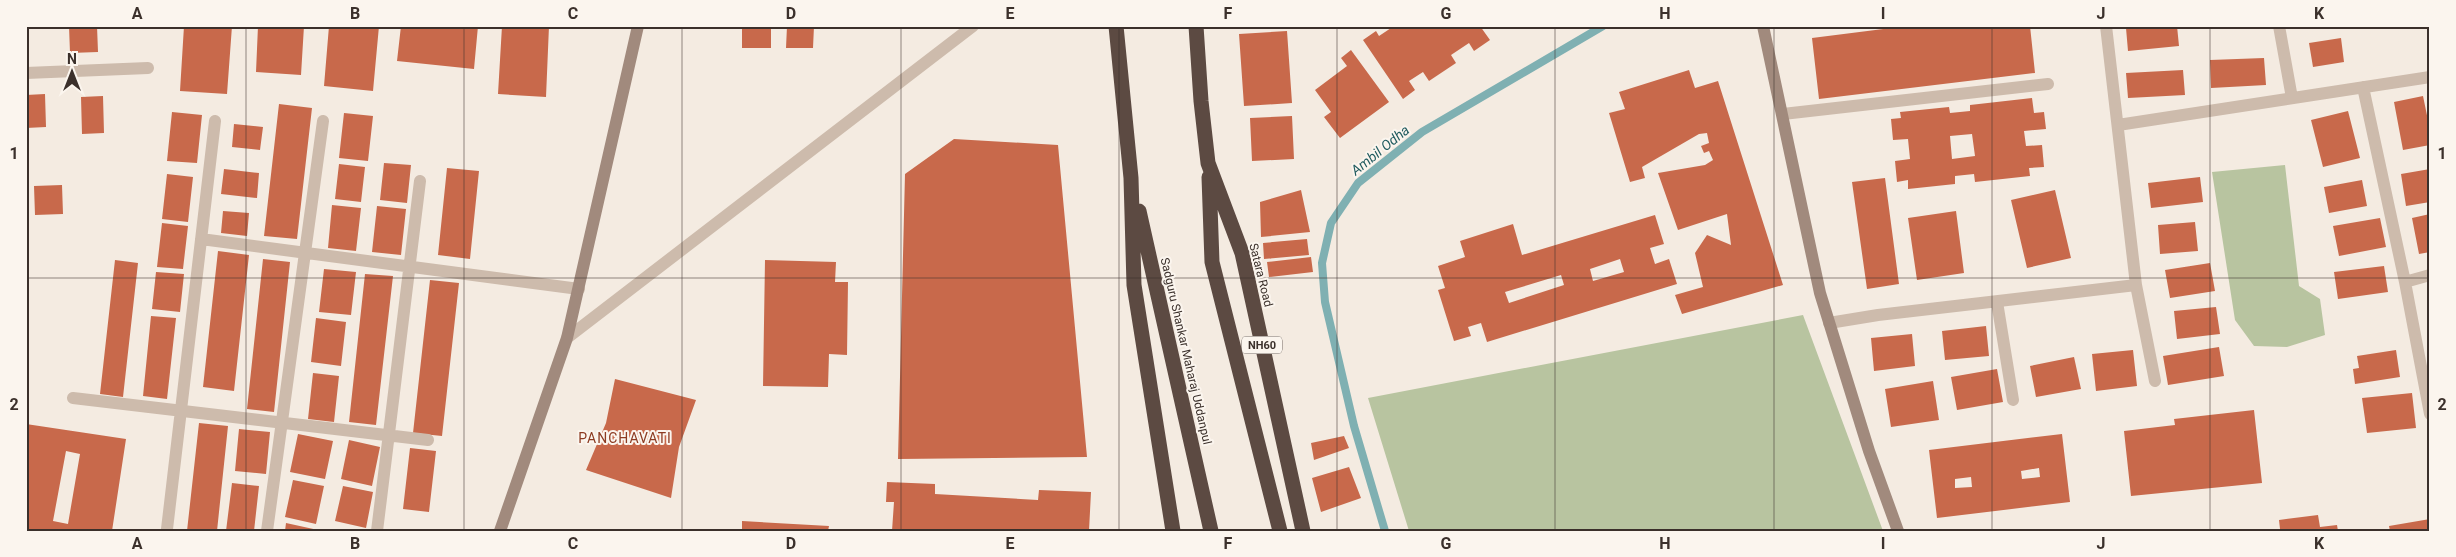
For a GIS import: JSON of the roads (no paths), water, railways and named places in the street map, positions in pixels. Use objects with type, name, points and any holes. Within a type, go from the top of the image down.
[{"type":"highway","points":[[1116,26],[1131,178],[1134,285],[1173,531]]},
{"type":"highway","name":"Satara Road","points":[[1196,26],[1201,101],[1208,163],[1242,253],[1303,531]]},
{"type":"highway","points":[[1208,163],[1212,262],[1280,531]]},
{"type":"highway","name":"Sadguru Shankar Maharaj Uddanpul","points":[[1131,178],[1211,531]]},
{"type":"street","points":[[500,531],[568,338],[638,26]]},
{"type":"street","points":[[568,338],[973,26]]},
{"type":"street","points":[[1763,26],[1820,293],[1869,451],[1898,531]]},
{"type":"street","points":[[2106,26],[2136,285],[2155,381]]},
{"type":"street","points":[[2279,26],[2292,98]]},
{"type":"street","points":[[26,73],[148,68]]},
{"type":"street","points":[[2118,126],[2430,77]]},
{"type":"street","points":[[1783,114],[2048,84]]},
{"type":"street","points":[[2363,87],[2405,282],[2430,414]]},
{"type":"street","points":[[166,529],[215,121]]},
{"type":"street","points":[[267,531],[323,121]]},
{"type":"street","points":[[377,531],[420,181]]},
{"type":"street","points":[[201,239],[579,289]]},
{"type":"street","points":[[2405,282],[2430,276]]},
{"type":"street","points":[[1829,323],[1878,315],[2136,285]]},
{"type":"street","points":[[1996,302],[2014,400]]},
{"type":"street","points":[[73,398],[428,440]]},
{"type":"waterway","name":"Ambil Odha","points":[[1385,531],[1354,426],[1325,302],[1322,263],[1331,223],[1358,183],[1422,132],[1603,26]]},
{"type":"district","name":"PANCHAVATI","points":[[625,438]]}]
